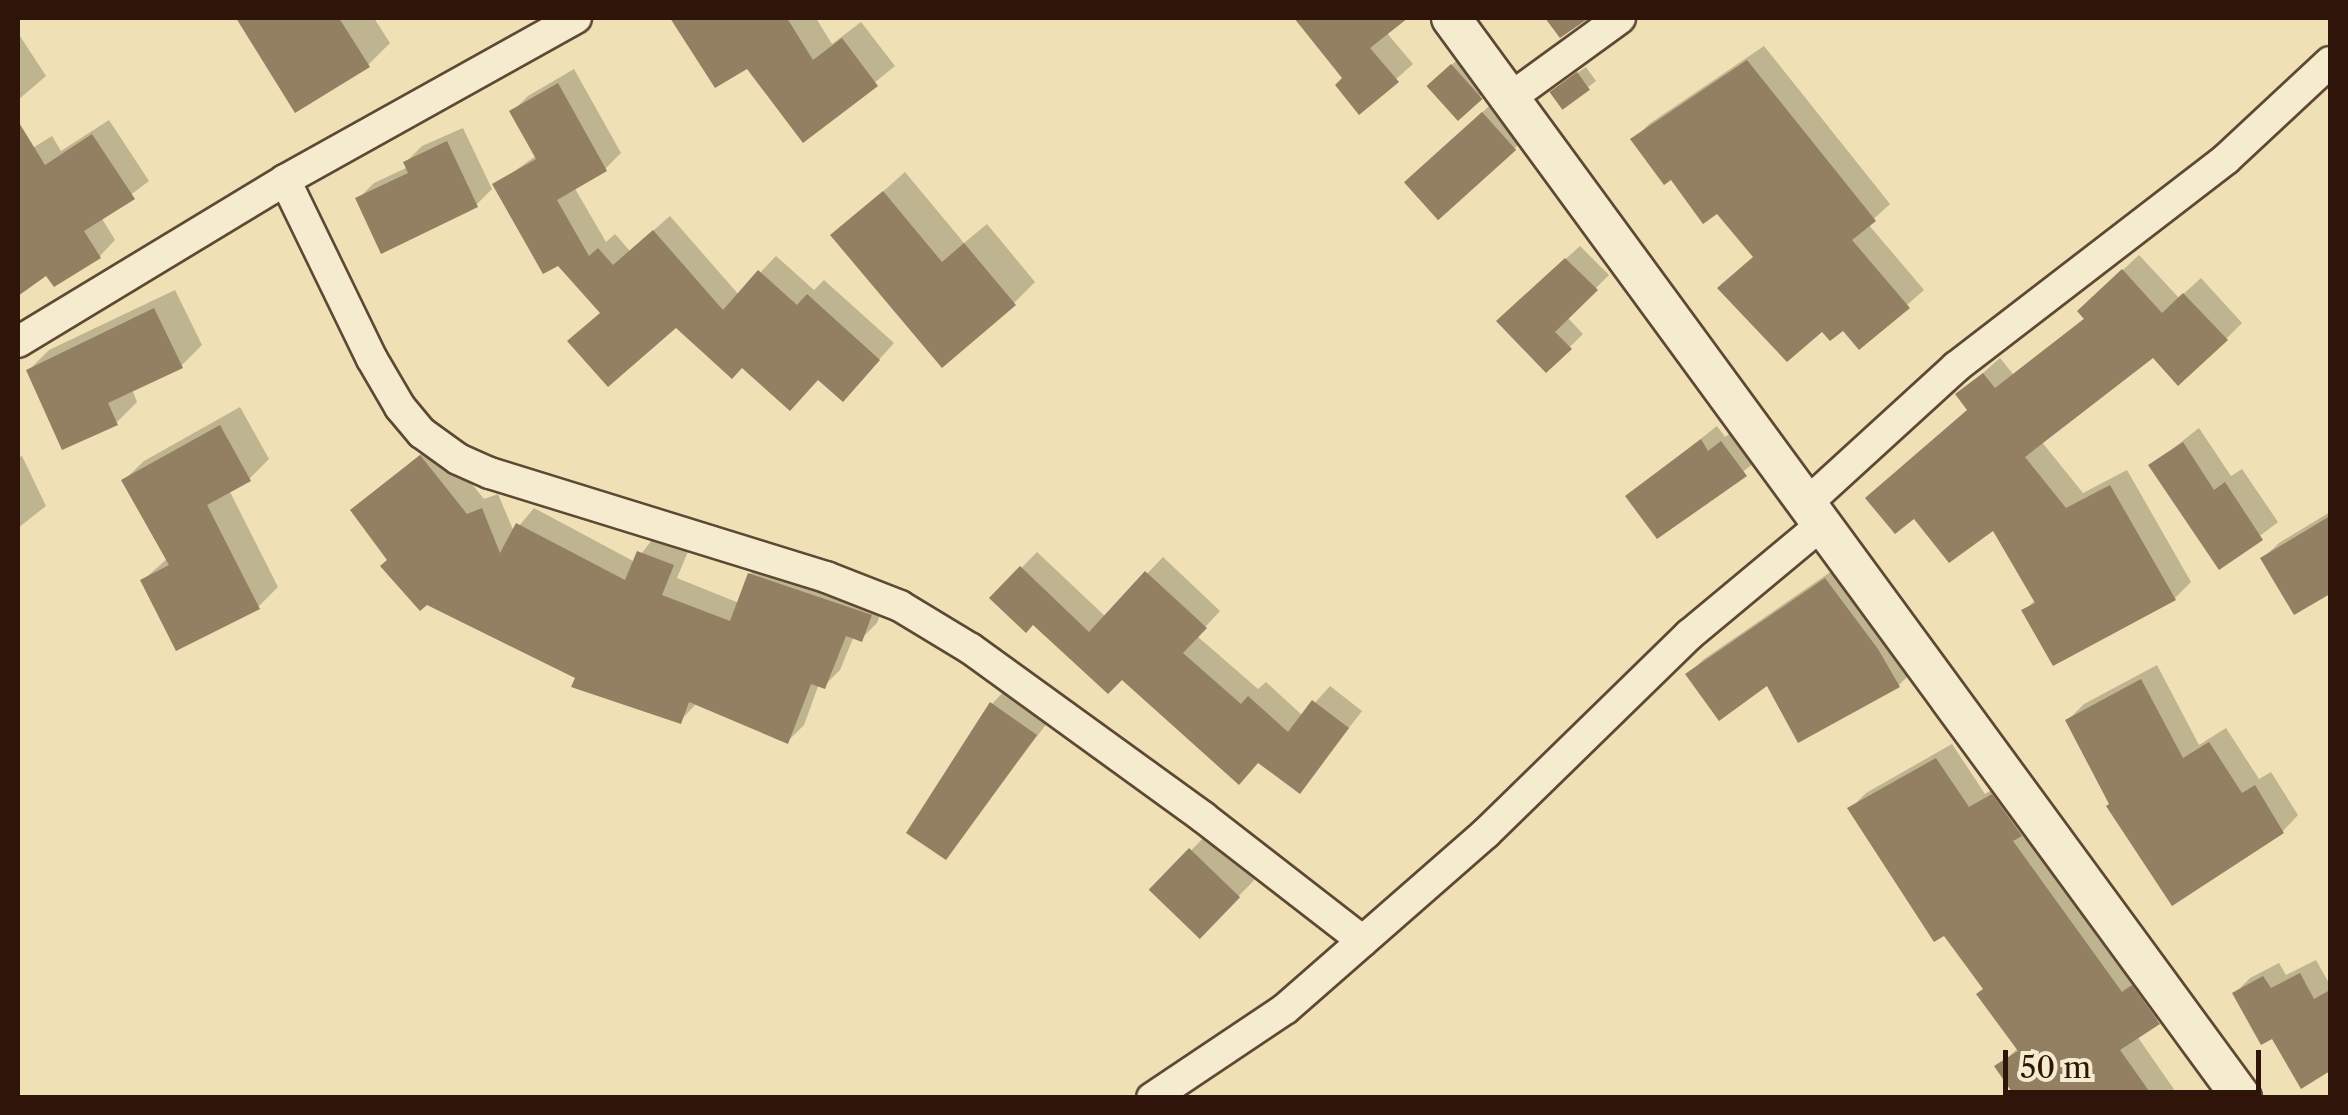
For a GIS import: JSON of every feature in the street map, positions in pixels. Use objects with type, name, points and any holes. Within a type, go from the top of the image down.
[{"type":"street","points":[[18,342],[286,180],[576,18]]},
{"type":"street","points":[[1451,18],[2242,1098]]},
{"type":"street","points":[[1510,98],[1620,18]]},
{"type":"street","points":[[1152,1098],[1284,1009],[1364,941],[1486,833],[1812,515],[1956,367],[2226,160],[2330,62]]},
{"type":"street","points":[[286,180],[372,359],[400,407],[422,433],[458,459],[490,473],[826,577],[900,606],[972,649],[1364,941]]},
{"type":"building","points":[[236,18],[339,18],[370,67],[295,113]]},
{"type":"building","points":[[670,18],[787,18],[813,60],[842,38],[878,86],[803,143],[747,69],[715,88]]},
{"type":"building","points":[[1294,18],[1408,18],[1370,48],[1399,82],[1359,115],[1335,85],[1342,78]]},
{"type":"building","points":[[1545,18],[1589,18],[1560,38]]},
{"type":"building","points":[[1747,60],[1876,221],[1852,240],[1910,308],[1859,350],[1843,331],[1830,341],[1822,332],[1787,362],[1717,288],[1753,257],[1717,214],[1703,224],[1671,180],[1664,185],[1630,139]]},
{"type":"building","points":[[1451,64],[1482,99],[1458,121],[1426,86]]},
{"type":"building","points":[[1577,72],[1590,90],[1562,110],[1549,92]]},
{"type":"building","points":[[558,83],[607,171],[557,200],[589,256],[598,248],[613,265],[653,230],[723,310],[758,270],[797,305],[807,294],[880,360],[843,402],[818,380],[790,411],[742,368],[732,379],[676,328],[608,387],[567,341],[600,313],[558,266],[543,274],[492,184],[536,159],[509,111]]},
{"type":"building","points":[[1482,112],[1516,150],[1438,220],[1404,182]]},
{"type":"building","points":[[18,121],[45,165],[92,134],[135,199],[84,231],[101,258],[54,287],[46,276],[18,296]]},
{"type":"building","points":[[447,141],[478,207],[381,254],[355,198],[408,173],[403,162]]},
{"type":"building","points":[[883,191],[942,262],[964,243],[1016,305],[942,368],[830,235]]},
{"type":"building","points":[[1565,258],[1598,290],[1555,332],[1572,349],[1546,373],[1496,321]]},
{"type":"building","points":[[2122,269],[2162,313],[2183,293],[2228,340],[2178,386],[2153,358],[2025,457],[2066,508],[2110,485],[2176,600],[2053,666],[2021,610],[2035,603],[1993,531],[1949,563],[1914,519],[1895,534],[1865,498],[1967,410],[1955,394],[1983,373],[1995,388],[2084,319],[2077,311]]},
{"type":"building","points":[[154,308],[183,368],[108,403],[118,425],[62,450],[26,370]]},
{"type":"building","points":[[220,425],[251,481],[207,505],[260,609],[176,651],[140,580],[169,565],[121,480]]},
{"type":"building","points":[[1701,439],[1708,451],[1721,441],[1747,476],[1657,539],[1625,496]]},
{"type":"building","points":[[2183,442],[2214,490],[2225,482],[2263,540],[2219,570],[2148,465]]},
{"type":"building","points":[[420,455],[467,514],[482,508],[500,553],[516,523],[625,580],[637,551],[674,565],[662,595],[730,621],[748,573],[872,615],[862,642],[846,636],[825,689],[811,684],[788,744],[689,702],[681,724],[571,687],[575,678],[427,605],[420,611],[380,566],[387,560],[350,510]]},
{"type":"building","points":[[2330,516],[2330,594],[2294,615],[2260,558]]},
{"type":"building","points":[[1020,566],[1089,632],[1145,571],[1207,628],[1183,653],[1241,704],[1248,696],[1288,732],[1312,700],[1349,728],[1300,794],[1258,763],[1239,785],[1122,680],[1108,694],[1033,625],[1026,633],[989,598]]},
{"type":"building","points":[[1825,578],[1878,649],[1900,687],[1798,743],[1767,686],[1719,721],[1685,674]]},
{"type":"building","points":[[2141,679],[2183,758],[2209,742],[2242,793],[2255,785],[2284,833],[2172,906],[2106,806],[2109,804],[2065,720]]},
{"type":"building","points":[[990,702],[1037,735],[946,860],[906,833]]},
{"type":"building","points":[[1936,758],[1969,807],[1992,794],[2022,836],[2013,841],[2122,992],[2132,985],[2160,1024],[2120,1050],[2154,1098],[2016,1098],[1994,1066],[2018,1051],[1976,994],[1983,989],[1944,936],[1934,942],[1847,808]]},
{"type":"building","points":[[1189,848],[1240,897],[1200,939],[1149,890]]},
{"type":"building","points":[[2300,973],[2314,999],[2330,990],[2330,1071],[2301,1089],[2272,1039],[2261,1045],[2232,993],[2263,976],[2271,988]]}]
